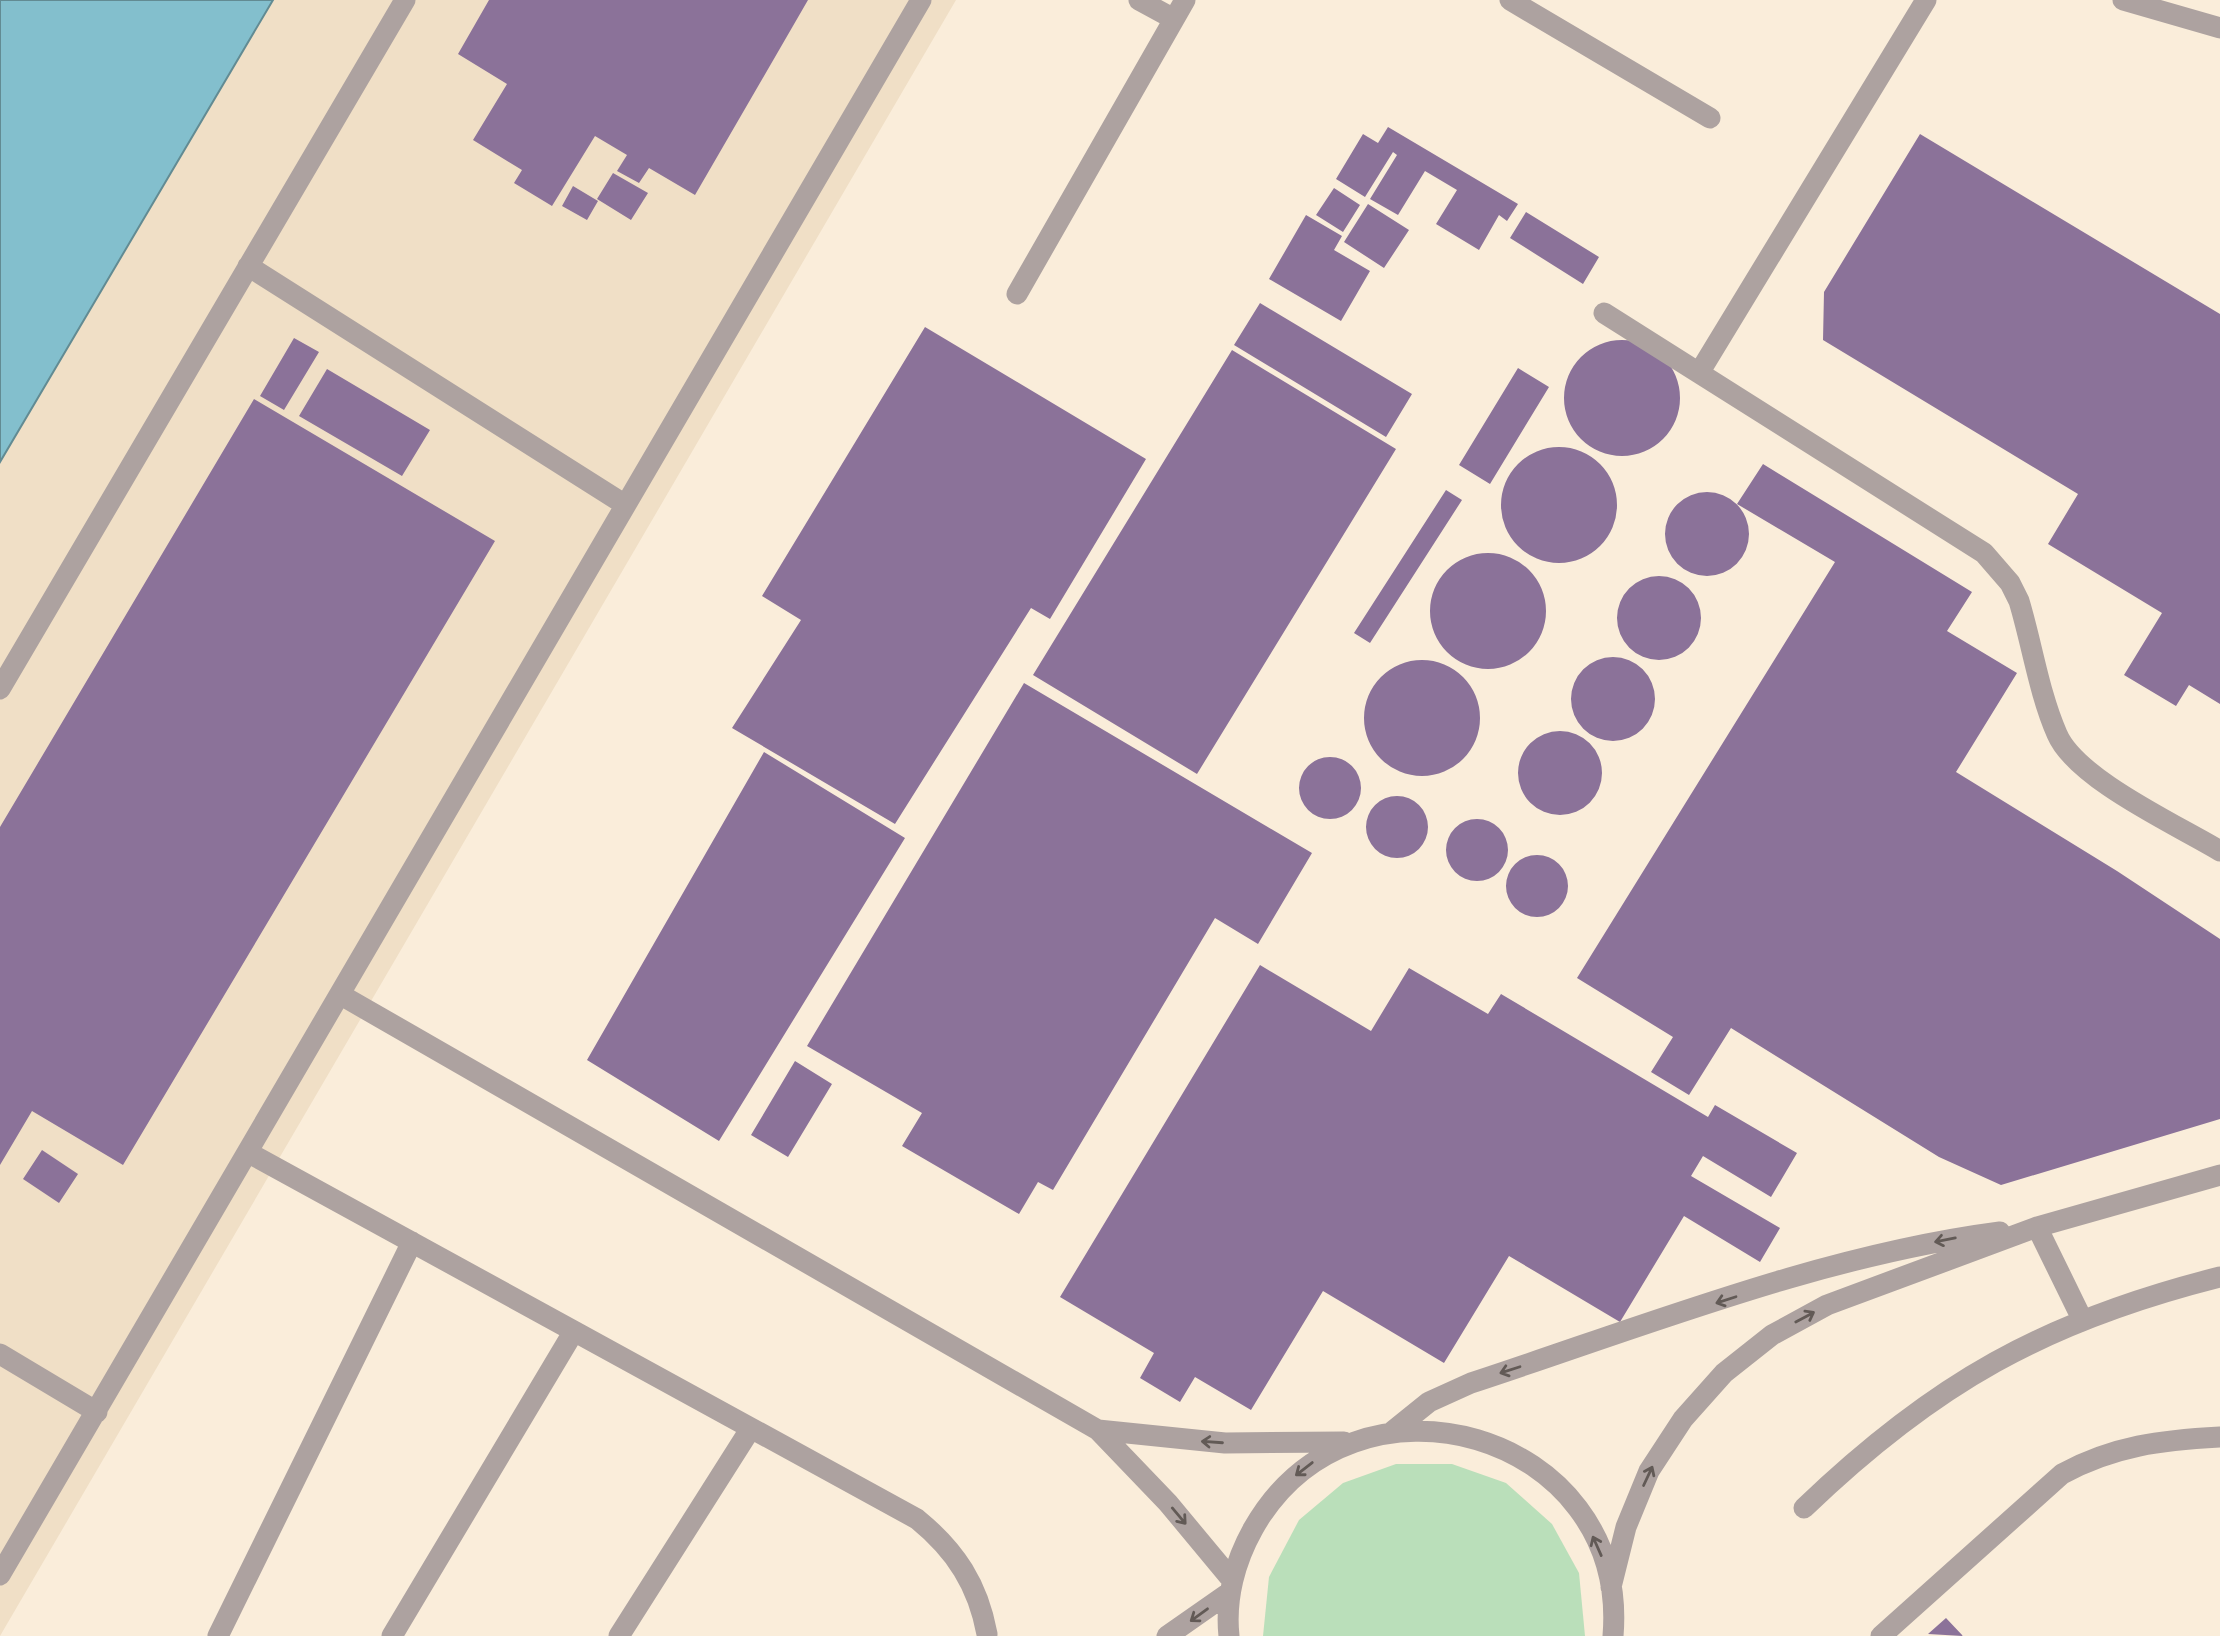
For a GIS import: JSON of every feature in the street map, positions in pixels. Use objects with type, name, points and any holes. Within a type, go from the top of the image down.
[{"type":"lane","points":[[0,689],[405,0]]},
{"type":"lane","points":[[0,1575],[921,0]]},
{"type":"lane","points":[[1139,0],[1174,19]]},
{"type":"lane","points":[[1017,294],[1185,0]]},
{"type":"lane","points":[[1510,0],[1710,118]]},
{"type":"lane","points":[[1699,373],[1926,0]]},
{"type":"lane","points":[[2123,0],[2220,28]]},
{"type":"lane","points":[[248,266],[624,504]]},
{"type":"lane","points":[[1604,313],[1984,553],[2010,583],[2019,601],[2057,735],[2068,752],[2098,779],[2220,851]]},
{"type":"lane","points":[[341,995],[1098,1430],[1168,1503],[1231,1586]]},
{"type":"lane","points":[[249,1153],[917,1519],[939,1536],[972,1581],[982,1607],[987,1634]]},
{"type":"lane","points":[[1611,1587],[1626,1527],[1649,1471],[1683,1419],[1724,1373],[1772,1335],[1827,1306],[2037,1227],[2220,1175]]},
{"type":"lane","points":[[2037,1227],[2082,1319]]},
{"type":"lane","points":[[1393,1431],[1410,1416],[1449,1391],[1811,1272],[1885,1252],[1961,1237],[2037,1227]]},
{"type":"lane","points":[[218,1636],[412,1242]]},
{"type":"lane","points":[[1804,1508],[1852,1461],[1939,1395],[2020,1347],[2082,1319],[2145,1296],[2220,1277]]},
{"type":"lane","points":[[392,1636],[574,1331]]},
{"type":"lane","points":[[0,1354],[97,1412]]},
{"type":"lane","points":[[619,1636],[751,1428]]},
{"type":"lane","points":[[1098,1430],[1225,1443],[1353,1442]]},
{"type":"lane","points":[[1229,1636],[1231,1586],[1251,1533],[1263,1511],[1288,1482],[1318,1458],[1353,1442],[1393,1431],[1435,1430],[1477,1437],[1516,1454],[1550,1479],[1578,1510],[1599,1547],[1611,1587],[1613,1636]]},
{"type":"lane","points":[[1881,1636],[2062,1474],[2085,1461],[2136,1444],[2220,1437]]},
{"type":"lane","points":[[1167,1636],[1231,1586]]},
{"type":"shaded area","points":[[273,0],[956,0],[0,1636],[0,462]]},
{"type":"green space","points":[[1396,1464],[1452,1464],[1506,1483],[1552,1524],[1579,1573],[1585,1636],[1263,1636],[1269,1577],[1299,1520],[1343,1483]]},
{"type":"water","points":[[0,0],[273,0],[0,462]]},
{"type":"building","points":[[489,0],[808,0],[695,195],[649,168],[639,183],[617,171],[627,155],[595,136],[552,206],[514,183],[522,170],[473,140],[507,84],[458,54]]},
{"type":"building","points":[[1388,127],[1518,204],[1507,221],[1499,215],[1479,250],[1436,224],[1457,190],[1425,171],[1398,215],[1370,199],[1397,155],[1393,152],[1365,197],[1336,179],[1363,134],[1378,143]]},
{"type":"building","points":[[1920,134],[2220,314],[2220,704],[2189,685],[2176,706],[2124,675],[2162,613],[2048,544],[2078,494],[1823,340],[1824,292]]},
{"type":"building","points":[[613,173],[648,193],[631,220],[597,199]]},
{"type":"building","points":[[573,186],[598,201],[587,220],[562,206]]},
{"type":"building","points":[[1334,188],[1360,205],[1343,232],[1316,215]]},
{"type":"building","points":[[1368,204],[1409,230],[1384,268],[1344,242]]},
{"type":"building","points":[[1526,212],[1599,257],[1583,284],[1510,238]]},
{"type":"building","points":[[1306,215],[1342,236],[1334,250],[1370,271],[1341,321],[1269,279]]},
{"type":"building","points":[[1260,303],[1412,394],[1386,437],[1234,345]]},
{"type":"building","points":[[925,327],[1146,459],[1050,619],[1031,608],[895,824],[732,728],[801,620],[762,596]]},
{"type":"building","points":[[294,338],[319,352],[284,410],[260,396]]},
{"type":"building","points":[[1622,340],[1644,345],[1663,357],[1675,376],[1680,398],[1675,420],[1663,439],[1644,451],[1622,456],[1600,451],[1581,439],[1569,420],[1564,398],[1569,376],[1581,357],[1600,345]]},
{"type":"building","points":[[1232,350],[1396,449],[1197,774],[1033,675]]},
{"type":"building","points":[[1518,368],[1549,387],[1490,484],[1459,465]]},
{"type":"building","points":[[327,369],[430,430],[402,476],[299,416]]},
{"type":"building","points":[[254,399],[495,541],[123,1165],[32,1111],[0,1165],[0,827]]},
{"type":"building","points":[[1559,447],[1581,451],[1600,464],[1613,483],[1617,505],[1613,527],[1600,546],[1581,559],[1559,563],[1537,559],[1518,546],[1505,527],[1501,505],[1505,483],[1518,464],[1537,451]]},
{"type":"building","points":[[1763,464],[1972,592],[1947,631],[2017,673],[1956,772],[2117,871],[2220,939],[2220,1119],[2001,1185],[1939,1157],[1731,1028],[1689,1095],[1651,1072],[1673,1037],[1577,978],[1835,562],[1737,504]]},
{"type":"building","points":[[1446,490],[1462,500],[1370,643],[1354,633]]},
{"type":"building","points":[[1707,492],[1723,495],[1737,504],[1746,518],[1749,534],[1746,550],[1737,564],[1723,573],[1707,576],[1691,573],[1677,564],[1668,550],[1665,534],[1668,518],[1677,504],[1691,495]]},
{"type":"building","points":[[1488,553],[1510,557],[1529,570],[1542,589],[1546,611],[1542,633],[1529,652],[1510,665],[1488,669],[1466,665],[1447,652],[1434,633],[1430,611],[1434,589],[1447,570],[1466,557]]},
{"type":"building","points":[[1659,576],[1675,579],[1689,588],[1698,602],[1701,618],[1698,634],[1689,648],[1675,657],[1659,660],[1643,657],[1629,648],[1620,634],[1617,618],[1620,602],[1629,588],[1643,579]]},
{"type":"building","points":[[1613,657],[1629,660],[1643,669],[1652,683],[1655,699],[1652,715],[1643,729],[1629,738],[1613,741],[1597,738],[1583,729],[1574,715],[1571,699],[1574,683],[1583,669],[1597,660]]},
{"type":"building","points":[[1422,660],[1444,664],[1463,677],[1476,696],[1480,718],[1476,740],[1463,759],[1444,772],[1422,776],[1400,772],[1381,759],[1368,740],[1364,718],[1368,696],[1381,677],[1400,664]]},
{"type":"building","points":[[1024,683],[1312,853],[1258,944],[1215,918],[1053,1190],[1038,1182],[1019,1214],[902,1146],[922,1113],[807,1046]]},
{"type":"building","points":[[1560,731],[1576,734],[1590,743],[1599,757],[1602,773],[1599,789],[1590,803],[1576,812],[1560,815],[1544,812],[1530,803],[1521,789],[1518,773],[1521,757],[1530,743],[1544,734]]},
{"type":"building","points":[[764,752],[905,838],[719,1141],[587,1060]]},
{"type":"building","points":[[1330,757],[1352,766],[1361,788],[1352,810],[1330,819],[1308,810],[1299,788],[1308,766]]},
{"type":"building","points":[[1397,796],[1419,805],[1428,827],[1419,849],[1397,858],[1375,849],[1366,827],[1375,805]]},
{"type":"building","points":[[1477,819],[1499,828],[1508,850],[1499,872],[1477,881],[1455,872],[1446,850],[1455,828]]},
{"type":"building","points":[[1537,855],[1559,864],[1568,886],[1559,908],[1537,917],[1515,908],[1506,886],[1515,864]]},
{"type":"building","points":[[1260,965],[1371,1031],[1409,968],[1488,1014],[1501,994],[1708,1117],[1715,1105],[1797,1153],[1771,1197],[1703,1156],[1691,1176],[1780,1228],[1760,1262],[1684,1216],[1620,1322],[1509,1256],[1444,1363],[1323,1291],[1251,1410],[1195,1377],[1180,1402],[1140,1378],[1154,1353],[1060,1297]]},
{"type":"building","points":[[795,1061],[832,1084],[788,1157],[751,1135]]},
{"type":"building","points":[[42,1150],[78,1174],[59,1203],[23,1179]]},
{"type":"building","points":[[1946,1618],[1963,1636],[1928,1634]]}]
